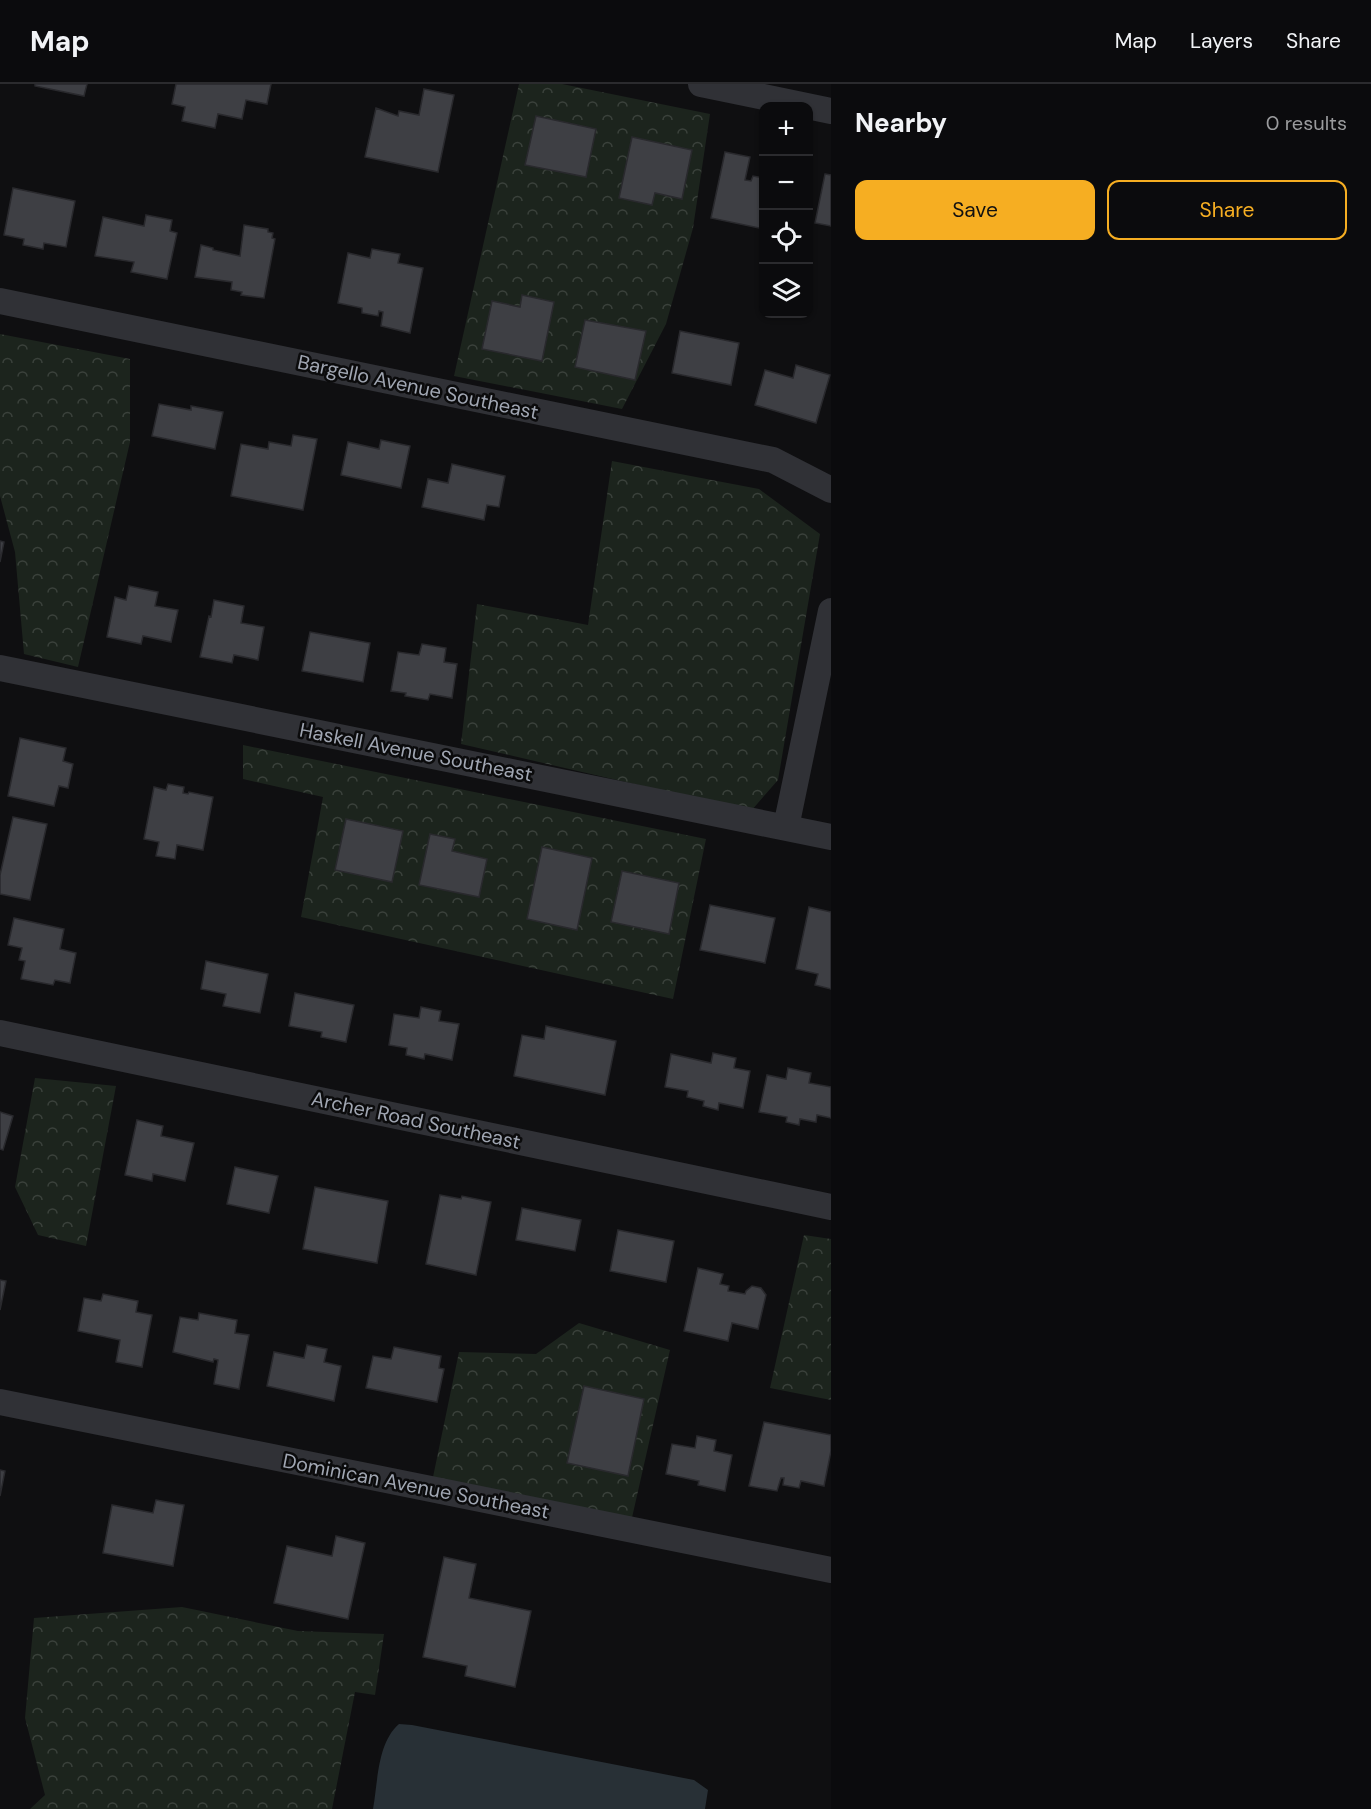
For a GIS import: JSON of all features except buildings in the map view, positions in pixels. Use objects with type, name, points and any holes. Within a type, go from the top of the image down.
[{"type":"street","points":[[701,84],[790,93],[831,111]]},
{"type":"street","name":"Bargello Avenue Southeast","points":[[0,301],[773,460],[831,490]]},
{"type":"street","points":[[786,827],[831,611]]},
{"type":"street","name":"Haskell Avenue Southeast","points":[[0,668],[831,837]]},
{"type":"street","name":"Archer Road Southeast","points":[[0,1033],[831,1207]]},
{"type":"street","name":"Dominican Avenue Southeast","points":[[0,1402],[831,1570]]},
{"type":"green space","points":[[519,84],[562,84],[710,114],[693,228],[666,324],[622,409],[454,376]]},
{"type":"green space","points":[[0,334],[130,359],[130,442],[78,667],[24,654],[15,552],[0,496]]},
{"type":"green space","points":[[612,461],[759,489],[820,534],[778,780],[751,811],[461,744],[477,604],[588,625]]},
{"type":"green space","points":[[243,745],[706,839],[673,999],[301,917],[323,797],[243,779]]},
{"type":"green space","points":[[35,1078],[116,1086],[86,1246],[38,1235],[15,1187]]},
{"type":"green space","points":[[804,1235],[831,1239],[831,1400],[770,1388]]},
{"type":"green space","points":[[579,1323],[670,1350],[631,1522],[433,1477],[459,1352],[536,1354]]},
{"type":"green space","points":[[182,1607],[298,1631],[384,1634],[375,1695],[355,1692],[332,1809],[30,1809],[45,1795],[25,1718],[34,1618]]},
{"type":"shaded area","points":[[399,1724],[694,1780],[708,1790],[705,1809],[373,1809],[382,1752],[392,1732]]}]
